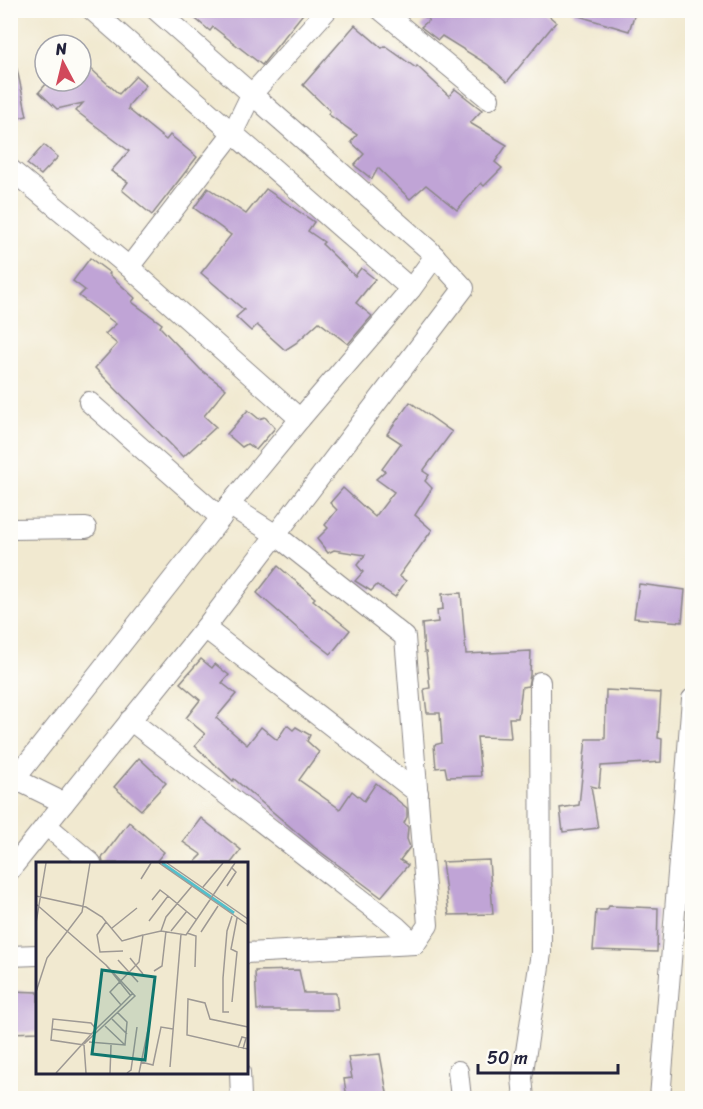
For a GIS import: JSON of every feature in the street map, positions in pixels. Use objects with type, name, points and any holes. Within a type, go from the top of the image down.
[{"type":"street","points":[[92,10],[411,289]]},
{"type":"street","points":[[10,870],[205,628],[464,288],[435,256],[156,10]]},
{"type":"street","points":[[129,267],[232,134],[251,95],[327,10]]},
{"type":"street","points":[[381,10],[489,99]]},
{"type":"street","points":[[10,169],[129,267],[300,419]]},
{"type":"street","points":[[64,803],[12,780],[225,511],[411,289],[435,256]]},
{"type":"street","points":[[89,402],[225,511],[276,535],[405,637],[429,925],[415,944]]},
{"type":"street","points":[[10,529],[86,528]]},
{"type":"street","points":[[205,628],[418,793]]},
{"type":"street","points":[[524,1098],[522,1078],[542,953],[540,682]]},
{"type":"street","points":[[660,1098],[693,699]]},
{"type":"street","points":[[129,720],[397,927],[415,944]]},
{"type":"street","points":[[46,825],[90,862]]},
{"type":"street","points":[[248,953],[415,944]]},
{"type":"street","points":[[10,956],[36,955]]},
{"type":"street","points":[[458,1071],[461,1098]]},
{"type":"street","points":[[240,1073],[241,1098]]},
{"type":"building","points":[[185,10],[306,10],[262,65],[213,27],[210,31]]},
{"type":"building","points":[[416,10],[542,10],[556,22],[507,82],[487,64],[442,36],[438,40],[421,27],[429,20]]},
{"type":"building","points":[[573,10],[636,10],[629,31],[572,14]]},
{"type":"building","points":[[355,25],[382,48],[385,46],[416,68],[417,66],[449,96],[455,89],[482,110],[470,123],[507,145],[495,162],[502,168],[484,186],[481,183],[457,210],[426,185],[410,199],[378,168],[372,179],[354,165],[364,154],[351,142],[357,135],[328,114],[330,111],[303,85]]},
{"type":"building","points":[[10,69],[17,69],[27,116],[10,120]]},
{"type":"building","points":[[93,71],[119,94],[136,76],[146,85],[128,109],[166,140],[170,135],[197,157],[152,215],[122,190],[128,182],[111,171],[129,151],[76,111],[83,103],[57,109],[40,93],[93,93]]},
{"type":"building","points":[[44,145],[58,157],[41,175],[27,164]]},
{"type":"building","points":[[208,188],[246,214],[266,189],[314,222],[308,231],[324,242],[322,244],[355,276],[361,268],[375,279],[356,303],[372,316],[348,344],[319,322],[285,350],[257,325],[251,331],[236,317],[244,310],[201,273],[231,235],[194,208]]},
{"type":"building","points":[[90,258],[110,273],[135,298],[132,302],[162,324],[160,327],[201,370],[226,389],[204,416],[216,427],[183,457],[95,368],[117,344],[105,334],[116,324],[79,296],[85,290],[73,281]]},
{"type":"building","points":[[410,402],[452,432],[423,471],[429,475],[425,481],[432,488],[415,515],[432,530],[399,576],[406,581],[395,597],[377,585],[371,591],[355,581],[363,572],[357,565],[365,555],[334,550],[328,553],[317,539],[328,528],[325,525],[337,510],[330,503],[343,488],[375,517],[394,492],[376,479],[385,471],[382,469],[401,443],[387,434]]},
{"type":"building","points":[[248,410],[259,419],[265,417],[275,428],[256,450],[247,444],[242,447],[227,434]]},
{"type":"building","points":[[278,566],[315,598],[313,600],[350,630],[331,654],[257,593]]},
{"type":"building","points":[[639,584],[685,590],[682,622],[634,618]]},
{"type":"building","points":[[461,593],[466,654],[531,651],[530,675],[528,686],[522,687],[518,718],[509,718],[511,738],[477,737],[481,776],[447,777],[445,767],[436,768],[434,745],[442,743],[440,713],[427,713],[424,689],[430,688],[422,624],[438,622],[437,610],[443,609],[442,594]]},
{"type":"building","points":[[201,659],[212,668],[215,664],[229,675],[222,683],[236,694],[216,718],[247,745],[261,727],[277,740],[287,725],[293,730],[296,727],[310,735],[307,741],[319,752],[299,780],[340,809],[352,791],[364,801],[376,783],[407,808],[404,823],[408,827],[407,839],[410,847],[400,860],[408,865],[381,897],[314,847],[234,779],[233,781],[195,746],[205,734],[186,718],[200,700],[180,683]]},
{"type":"building","points":[[606,690],[661,693],[658,738],[662,739],[661,762],[601,766],[599,788],[591,786],[598,828],[563,832],[560,808],[579,805],[586,739],[605,739]]},
{"type":"building","points":[[139,758],[166,783],[141,810],[114,787]]},
{"type":"building","points":[[201,818],[241,850],[232,862],[195,862],[202,855],[183,842]]},
{"type":"building","points":[[129,822],[164,852],[156,862],[103,862],[102,858]]},
{"type":"building","points":[[489,860],[493,914],[449,915],[442,862]]},
{"type":"building","points":[[609,906],[658,908],[657,952],[593,950],[596,910],[607,910]]},
{"type":"building","points":[[299,970],[304,993],[336,993],[338,1010],[257,1010],[255,971]]},
{"type":"building","points":[[10,991],[36,992],[36,1032],[10,1033]]},
{"type":"building","points":[[380,1054],[388,1098],[347,1098],[344,1079],[352,1078],[348,1057]]}]
